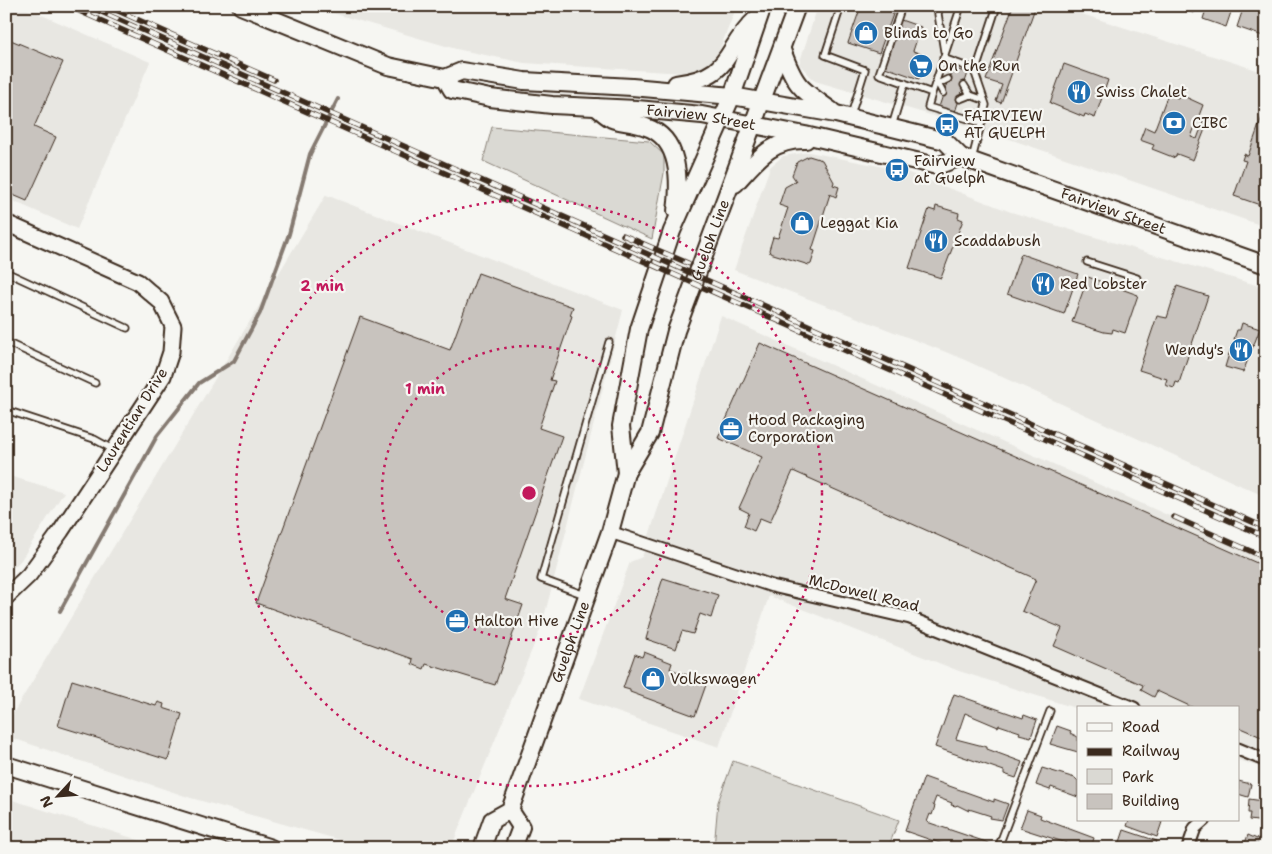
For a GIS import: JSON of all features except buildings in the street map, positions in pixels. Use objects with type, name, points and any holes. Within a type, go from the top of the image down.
[{"type":"main road","name":"Fairview Street","points":[[241,6],[388,66],[445,78],[462,71],[524,81],[662,89],[732,96],[843,115],[945,142],[966,159],[1266,265]]},
{"type":"main road","name":"Guelph Line","points":[[510,810],[610,532],[626,473],[650,433],[676,331],[797,6]]},
{"type":"main road","name":"Guelph Line","points":[[626,473],[621,426],[639,329],[672,231],[732,96],[761,12]]},
{"type":"main road","points":[[662,89],[692,82],[716,72],[727,59],[741,33],[761,12]]},
{"type":"main road","points":[[782,50],[791,75],[800,88],[843,115]]},
{"type":"main road","name":"Fairview Street","points":[[445,78],[452,90],[462,94],[552,105],[637,109],[722,119],[823,139],[937,166],[966,159]]},
{"type":"main road","points":[[596,107],[612,119],[648,127],[660,134],[669,146],[676,166],[679,185],[672,231]]},
{"type":"main road","points":[[730,189],[766,150],[784,142],[823,139]]},
{"type":"main road","points":[[6,765],[271,848]]},
{"type":"main road","points":[[473,848],[492,820],[510,810],[521,827],[513,848]]},
{"type":"main road","points":[[482,848],[492,820]]},
{"type":"street","name":"Laurentian Drive","points":[[6,223],[138,282],[161,302],[173,326],[171,352],[163,376],[28,575],[6,597]]},
{"type":"street","name":"McDowell Road","points":[[610,532],[772,586],[910,618],[1129,706]]},
{"type":"street","points":[[1240,750],[1262,759]]},
{"type":"street","points":[[1188,848],[1195,828],[1202,822]]},
{"type":"lane","points":[[842,6],[825,55],[865,70],[843,115]]},
{"type":"lane","points":[[902,6],[879,74],[932,93]]},
{"type":"lane","points":[[900,14],[909,6]]},
{"type":"lane","points":[[940,6],[938,14],[944,56]]},
{"type":"lane","points":[[961,6],[928,106],[982,123]]},
{"type":"lane","points":[[966,159],[982,123],[986,105],[975,73],[997,6]]},
{"type":"lane","points":[[944,56],[976,70]]},
{"type":"lane","points":[[937,83],[948,80]]},
{"type":"lane","points":[[891,128],[905,83]]},
{"type":"lane","points":[[937,83],[943,93]]},
{"type":"lane","points":[[964,85],[970,95],[984,100]]},
{"type":"lane","points":[[960,99],[970,95]]},
{"type":"lane","points":[[1087,262],[1137,278]]},
{"type":"lane","points":[[6,272],[127,328]]},
{"type":"lane","points":[[6,342],[94,383]]},
{"type":"lane","points":[[587,596],[541,579],[609,342]]},
{"type":"lane","points":[[6,410],[94,439],[114,450]]},
{"type":"lane","points":[[998,848],[1050,711]]},
{"type":"shaded area","points":[[6,6],[21,6],[150,62],[77,229],[6,198]]},
{"type":"shaded area","points":[[319,6],[737,6],[719,51],[710,64],[699,70],[683,73],[524,63],[456,49],[336,14]]},
{"type":"shaded area","points":[[818,6],[1057,6],[1266,73],[1266,227],[995,134],[815,81],[799,64]]},
{"type":"shaded area","points":[[809,152],[904,171],[1011,212],[1266,288],[1266,497],[956,356],[734,270],[770,167],[783,156]]},
{"type":"shaded area","points":[[326,195],[623,310],[542,625],[451,848],[368,848],[191,798],[6,736],[6,725]]},
{"type":"shaded area","points":[[721,316],[1266,559],[1266,769],[1240,761],[1240,706],[1077,706],[1077,709],[959,671],[769,596],[719,747],[579,699],[630,562],[642,557]]},
{"type":"shaded area","points":[[6,475],[64,492],[21,560],[6,575]]},
{"type":"shaded area","points":[[6,798],[164,848],[6,848]]},
{"type":"green space","points":[[492,127],[649,141],[664,155],[664,173],[652,239],[483,161]]},
{"type":"green space","points":[[733,761],[899,820],[888,848],[714,848],[718,802]]},
{"type":"waterway","points":[[60,611],[157,436],[199,383],[234,361],[260,313],[289,234],[310,154],[338,99]]},
{"type":"railway","points":[[68,6],[1266,537]]},
{"type":"railway","points":[[88,6],[1266,528]]},
{"type":"railway","points":[[107,6],[274,80]]},
{"type":"railway","points":[[623,235],[690,264]]},
{"type":"railway","points":[[1174,517],[1266,558]]},
{"type":"place","name":"Blinds to Go","points":[[866,33]]},
{"type":"place","name":"On the Run","points":[[921,66]]},
{"type":"place","name":"Swiss Chalet","points":[[1079,92]]},
{"type":"place","name":"CIBC","points":[[1174,123]]},
{"type":"place","name":"FAIRVIEW AT GUELPH","points":[[947,125]]},
{"type":"place","name":"Fairview at Guelph","points":[[897,170]]},
{"type":"place","name":"Leggat Kia","points":[[802,223]]},
{"type":"place","name":"Scaddabush","points":[[936,241]]},
{"type":"place","name":"Red Lobster","points":[[1043,284]]},
{"type":"place","name":"Wendy's","points":[[1241,350]]},
{"type":"place","name":"Hood Packaging Corporation","points":[[731,429]]},
{"type":"place","name":"Halton Hive","points":[[457,621]]},
{"type":"place","name":"Volkswagen","points":[[653,679]]}]
